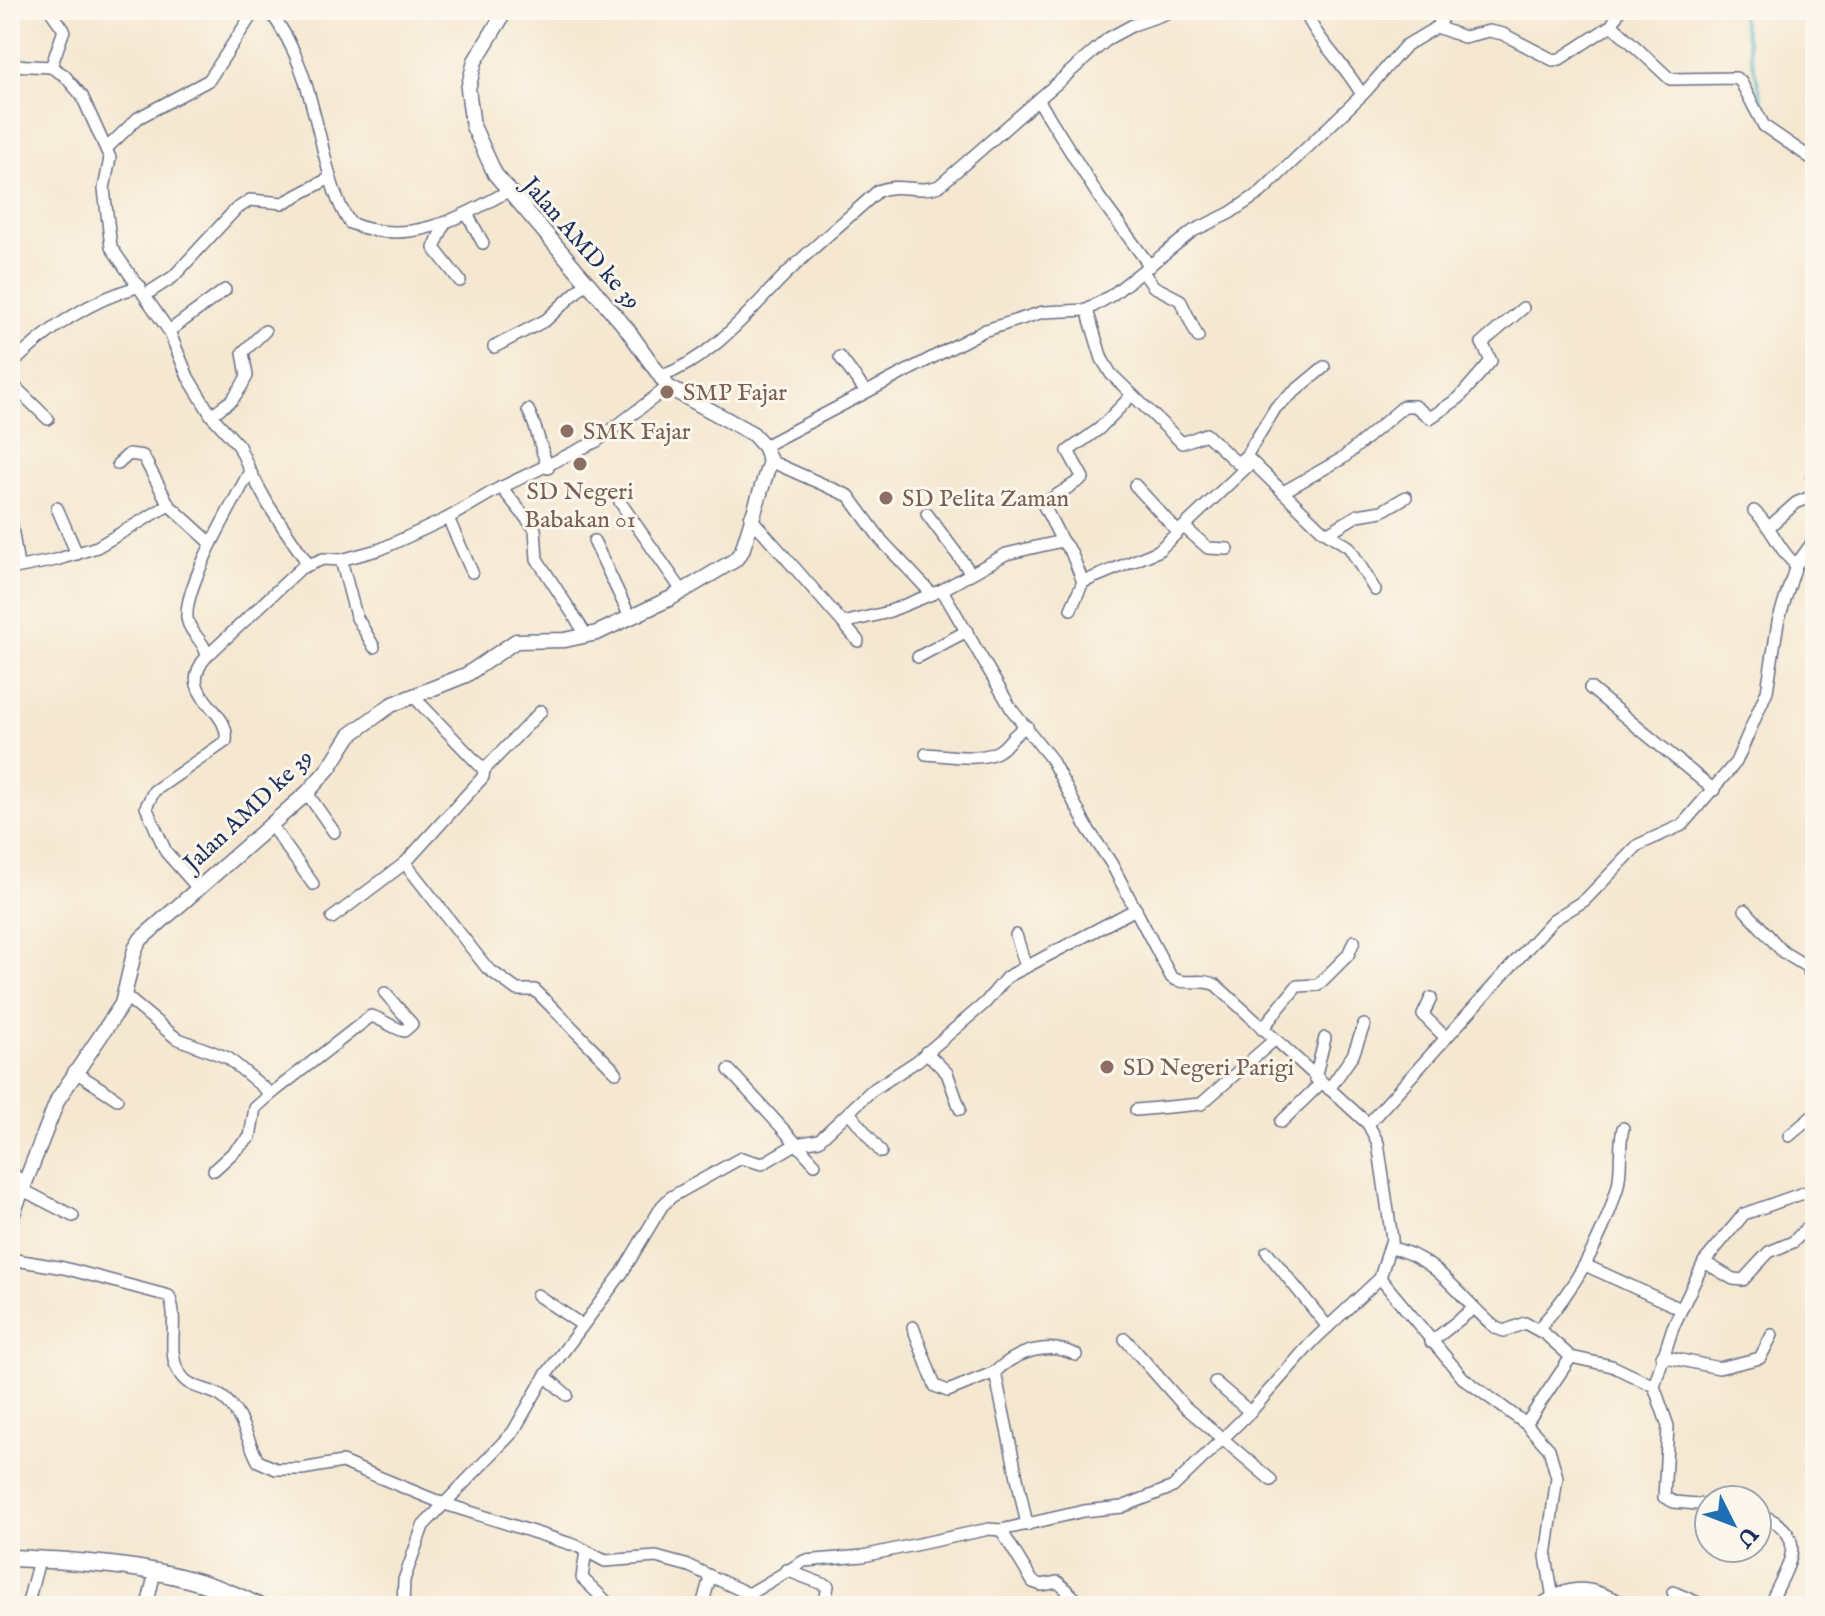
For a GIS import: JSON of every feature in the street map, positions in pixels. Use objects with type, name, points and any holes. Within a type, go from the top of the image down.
[{"type":"main road","points":[[10,1558],[155,1572],[213,1587],[258,1606]]},
{"type":"main road","points":[[1548,1602],[1587,1589],[1623,1606]]},
{"type":"street","points":[[50,10],[64,30],[51,67]]},
{"type":"street","points":[[108,147],[138,118],[209,80],[255,10]]},
{"type":"street","points":[[269,10],[290,39],[309,91],[330,178],[347,219],[355,225],[417,232],[444,225],[508,191]]},
{"type":"street","name":"Jalan AMD ke 39","points":[[506,10],[475,61],[468,89],[468,106],[481,147],[508,191],[627,329],[664,382],[753,434],[764,446]]},
{"type":"street","points":[[197,887],[166,852],[146,807],[154,791],[226,741],[225,728],[196,684],[196,670],[275,589],[308,564],[323,559],[341,560],[381,549],[448,518],[501,487],[548,468],[610,432],[677,371],[728,336],[779,281],[878,191],[892,185],[930,190],[939,186],[1109,38],[1133,25],[1176,10]]},
{"type":"street","points":[[1203,10],[1216,10]]},
{"type":"street","points":[[1278,10],[1288,10]]},
{"type":"street","points":[[1304,10],[1313,31],[1350,72],[1362,95]]},
{"type":"street","points":[[10,1259],[64,1268],[169,1296],[176,1317],[174,1357],[180,1376],[192,1387],[215,1394],[231,1406],[258,1461],[276,1469],[302,1469],[342,1462],[442,1503],[586,1551],[609,1562],[638,1556],[656,1557],[689,1566],[747,1600],[786,1570],[804,1561],[863,1556],[1084,1511],[1122,1507],[1165,1492],[1223,1439],[1328,1327],[1380,1278],[1391,1248],[1378,1143],[1368,1124],[1273,1041],[1216,985],[1203,979],[1179,982],[1171,977],[1051,759],[1012,710],[967,631],[937,592],[882,541],[840,489],[770,461],[764,446],[1010,320],[1043,312],[1087,310],[1193,231],[1230,213],[1261,192],[1362,95],[1405,46],[1437,27],[1447,10]]},
{"type":"street","points":[[1437,27],[1464,37],[1489,31],[1503,34],[1553,60],[1560,59],[1612,25],[1620,10]]},
{"type":"street","points":[[1612,25],[1670,79],[1736,78],[1764,126],[1815,161]]},
{"type":"street","points":[[10,65],[51,67],[64,75],[82,96],[108,147],[110,158],[104,189],[111,247],[169,331],[188,377],[211,415],[239,446],[269,506],[308,564]]},
{"type":"street","points":[[1039,101],[1146,269],[1153,286],[1180,300],[1198,337]]},
{"type":"street","points":[[10,366],[72,314],[103,297],[142,290],[173,277],[235,210],[250,200],[283,203],[330,178]]},
{"type":"street","points":[[467,214],[483,243]]},
{"type":"street","points":[[444,225],[435,239],[434,248],[460,281]]},
{"type":"street","points":[[494,347],[546,320],[586,283]]},
{"type":"street","points":[[169,331],[225,290]]},
{"type":"street","points":[[1283,492],[1343,458],[1404,406],[1415,406],[1430,418],[1459,398],[1491,361],[1482,343],[1523,308]]},
{"type":"street","points":[[1087,310],[1102,359],[1131,396],[1182,443],[1206,434],[1237,463],[1249,459]]},
{"type":"street","points":[[211,415],[237,395],[247,376],[243,352],[265,331]]},
{"type":"street","points":[[840,357],[866,392]]},
{"type":"street","points":[[1071,609],[1083,582],[1145,559],[1181,529],[1249,459],[1276,407],[1324,367]]},
{"type":"street","points":[[10,382],[48,419]]},
{"type":"street","points":[[1083,582],[1071,552],[1043,504],[1083,478],[1068,451],[1099,429],[1131,396]]},
{"type":"street","points":[[528,410],[538,429],[540,450],[548,468]]},
{"type":"street","points":[[118,464],[129,454],[143,456],[169,505],[211,543]]},
{"type":"street","points":[[1249,459],[1354,554],[1375,590]]},
{"type":"street","name":"Jalan AMD ke 39","points":[[10,1221],[52,1112],[74,1071],[115,1016],[124,995],[135,949],[141,939],[307,793],[329,768],[342,744],[361,725],[391,705],[466,675],[516,641],[565,640],[587,636],[683,592],[739,556],[770,461]]},
{"type":"street","points":[[207,656],[187,617],[211,543],[250,471]]},
{"type":"street","points":[[1135,485],[1181,529],[1208,548],[1228,549]]},
{"type":"street","points":[[501,487],[535,529],[537,559],[587,636]]},
{"type":"street","points":[[1770,526],[1796,503],[1815,495]]},
{"type":"street","points":[[1328,533],[1358,515],[1382,511],[1406,497]]},
{"type":"street","points":[[620,502],[683,592]]},
{"type":"street","points":[[10,514],[14,567],[77,554],[120,536],[169,505]]},
{"type":"street","points":[[57,508],[77,554]]},
{"type":"street","points":[[1754,511],[1770,526],[1777,547],[1796,565]]},
{"type":"street","points":[[927,514],[971,573]]},
{"type":"street","points":[[750,517],[858,641]]},
{"type":"street","points":[[448,518],[472,572]]},
{"type":"street","points":[[1368,1124],[1553,920],[1585,900],[1638,845],[1682,825],[1736,762],[1767,691],[1778,622],[1796,565],[1815,539]]},
{"type":"street","points":[[594,541],[630,617]]},
{"type":"street","points":[[843,623],[885,613],[937,592],[1015,551],[1062,541]]},
{"type":"street","points":[[341,560],[356,616],[374,647]]},
{"type":"street","points":[[918,657],[967,631]]},
{"type":"street","points":[[1590,688],[1714,790]]},
{"type":"street","points":[[414,697],[484,770]]},
{"type":"street","points":[[332,918],[405,863],[479,785],[484,770],[541,711]]},
{"type":"street","points":[[926,754],[989,755],[1003,748],[1009,736],[1027,726]]},
{"type":"street","points":[[307,793],[334,832]]},
{"type":"street","points":[[270,824],[313,884]]},
{"type":"street","points":[[405,863],[487,968],[514,988],[535,990],[616,1072]]},
{"type":"street","points":[[403,1606],[404,1580],[417,1536],[442,1503],[509,1437],[545,1376],[622,1273],[671,1197],[741,1158],[766,1163],[796,1144],[819,1140],[877,1087],[906,1070],[985,1003],[1002,981],[1136,909]]},
{"type":"street","points":[[1745,910],[1783,952],[1806,966],[1815,982]]},
{"type":"street","points":[[1016,935],[1026,967]]},
{"type":"street","points":[[1262,1029],[1297,986],[1318,985],[1348,955],[1354,941]]},
{"type":"street","points":[[1806,966],[1815,957]]},
{"type":"street","points":[[214,1170],[250,1137],[255,1108],[371,1016],[393,1029],[404,1031],[412,1024],[385,993]]},
{"type":"street","points":[[124,995],[176,1038],[228,1058],[271,1094]]},
{"type":"street","points":[[1431,998],[1423,1015],[1430,1026],[1446,1038]]},
{"type":"street","points":[[1281,1122],[1353,1055],[1364,1025]]},
{"type":"street","points":[[1322,1083],[1325,1038]]},
{"type":"street","points":[[1136,1110],[1201,1104],[1273,1041]]},
{"type":"street","points":[[926,1052],[947,1073],[960,1109]]},
{"type":"street","points":[[729,1070],[815,1164]]},
{"type":"street","points":[[74,1071],[117,1099]]},
{"type":"street","points":[[849,1112],[881,1152]]},
{"type":"street","points":[[1789,1136],[1815,1114]]},
{"type":"street","points":[[1538,1329],[1560,1305],[1585,1265],[1618,1188],[1623,1128]]},
{"type":"street","points":[[10,1170],[24,1188],[73,1216]]},
{"type":"street","points":[[1693,1504],[1671,1502],[1664,1497],[1668,1426],[1654,1386],[1662,1356],[1704,1262],[1744,1214],[1815,1189]]},
{"type":"street","points":[[1704,1262],[1733,1279],[1743,1280],[1769,1252],[1793,1242],[1815,1220]]},
{"type":"street","points":[[1391,1248],[1412,1252],[1429,1263],[1501,1330],[1525,1323],[1538,1329],[1571,1357],[1612,1366],[1654,1386]]},
{"type":"street","points":[[1267,1252],[1328,1327]]},
{"type":"street","points":[[1585,1265],[1681,1309]]},
{"type":"street","points":[[1380,1278],[1463,1378],[1526,1424],[1549,1449],[1557,1472],[1546,1556],[1548,1602]]},
{"type":"street","points":[[537,1295],[582,1325]]},
{"type":"street","points":[[1431,1342],[1474,1308]]},
{"type":"street","points":[[913,1327],[935,1386],[941,1391],[995,1372],[1021,1356],[1054,1346],[1076,1355]]},
{"type":"street","points":[[1662,1356],[1719,1368],[1732,1367],[1760,1358],[1772,1335]]},
{"type":"street","points":[[1125,1339],[1180,1402],[1271,1480]]},
{"type":"street","points":[[1526,1424],[1571,1357]]},
{"type":"street","points":[[995,1372],[1027,1525]]},
{"type":"street","points":[[545,1376],[567,1395]]},
{"type":"street","points":[[1215,1382],[1250,1412]]},
{"type":"street","points":[[1769,1606],[1792,1555],[1793,1541],[1784,1526],[1773,1521]]},
{"type":"street","points":[[1001,1530],[1033,1582],[1042,1585],[1058,1582],[1083,1606]]},
{"type":"street","points":[[586,1551],[582,1578],[611,1606]]},
{"type":"street","points":[[27,1606],[39,1560]]},
{"type":"street","points":[[786,1570],[828,1586],[824,1606]]},
{"type":"street","points":[[147,1606],[155,1572]]},
{"type":"street","points":[[702,1606],[710,1577]]},
{"type":"street","points":[[1673,1592],[1705,1606]]},
{"type":"waterway","points":[[1740,10],[1764,108],[1779,129],[1815,149]]},
{"type":"place","name":"SMP Fajar","points":[[667,392]]},
{"type":"place","name":"SMK Fajar","points":[[567,431]]},
{"type":"place","name":"SD Negeri Babakan 01","points":[[580,464]]},
{"type":"place","name":"SD Pelita Zaman","points":[[886,498]]},
{"type":"place","name":"SD Negeri Parigi","points":[[1107,1067]]}]
